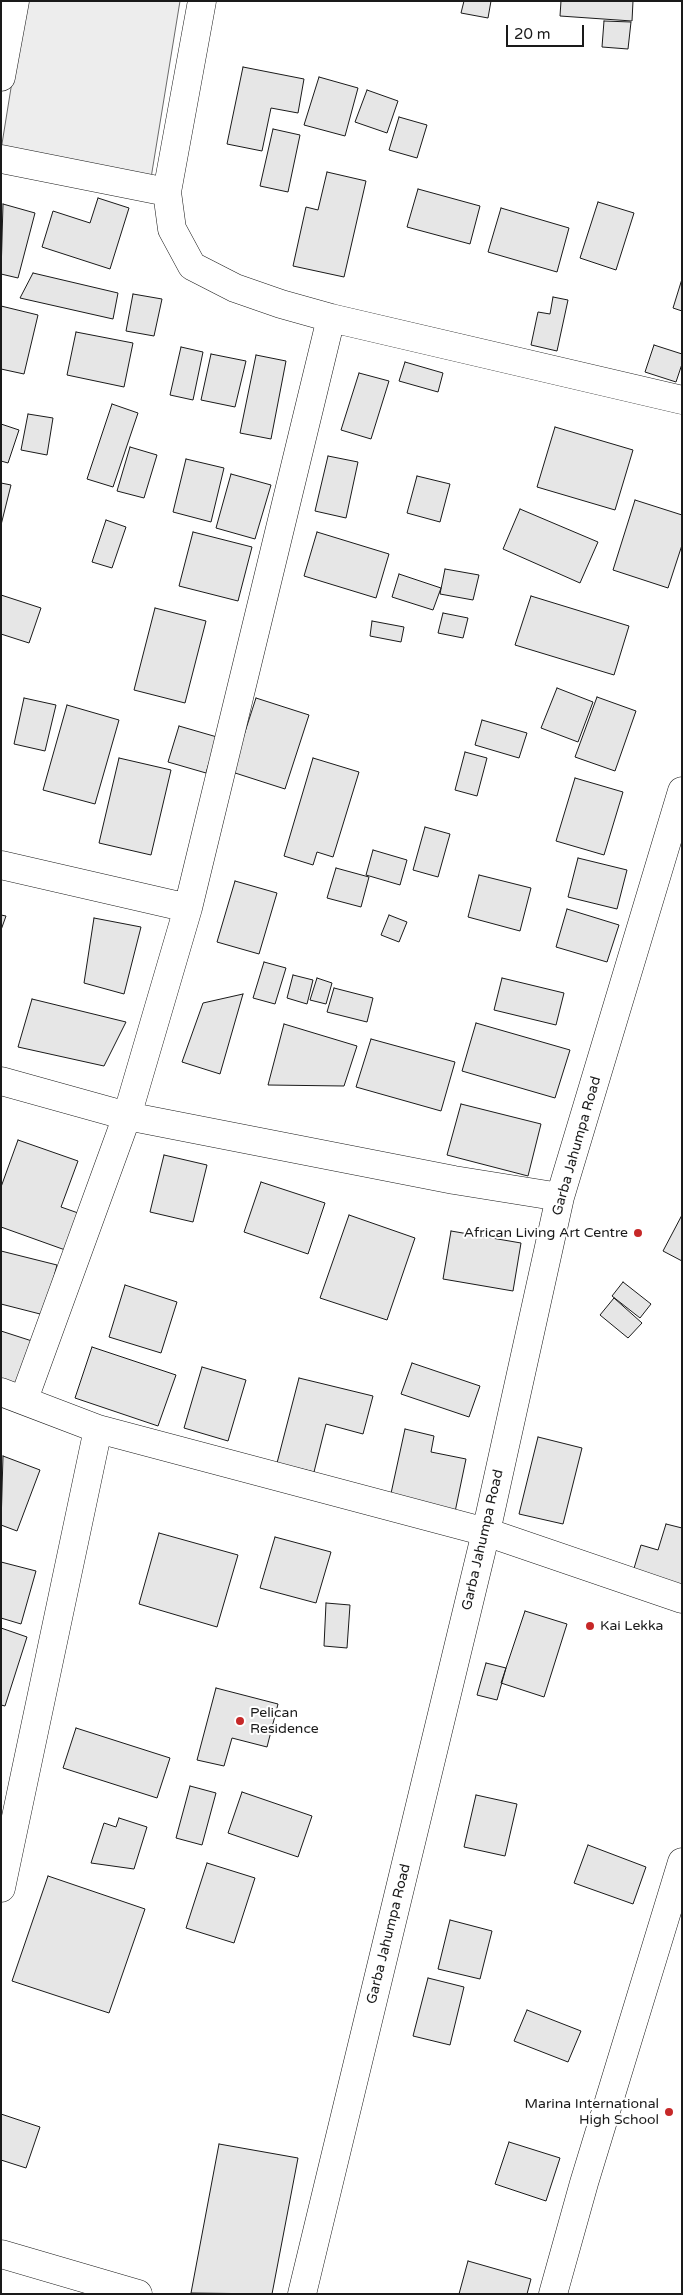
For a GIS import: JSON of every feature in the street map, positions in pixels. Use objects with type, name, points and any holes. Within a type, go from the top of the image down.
[{"type":"street","points":[[1,77],[15,1]]},
{"type":"street","points":[[202,1],[167,192],[172,228],[192,266],[235,288],[331,318],[682,400]]},
{"type":"street","points":[[1,159],[167,192]]},
{"type":"street","points":[[331,318],[188,908],[127,1116],[12,1395],[98,1429],[486,1532],[682,1599]]},
{"type":"street","name":"Garba Jahumpa Road","points":[[302,2294],[486,1532],[560,1197],[677,825],[682,790]]},
{"type":"street","points":[[1,865],[188,908]]},
{"type":"street","points":[[1,1081],[127,1116],[454,1180],[560,1197]]},
{"type":"street","points":[[1,1888],[98,1429]]},
{"type":"street","points":[[553,2294],[584,2182],[682,1862]]},
{"type":"street","points":[[1,2254],[138,2294]]},
{"type":"shaded area","points":[[25,1],[180,1],[151,178],[1,150]]},
{"type":"building","points":[[464,1],[491,1],[488,18],[461,13]]},
{"type":"building","points":[[561,1],[633,1],[632,21],[560,16]]},
{"type":"building","points":[[604,21],[631,22],[628,49],[602,47]]},
{"type":"building","points":[[243,67],[304,79],[298,113],[271,108],[262,151],[227,144]]},
{"type":"building","points":[[319,77],[358,88],[345,136],[304,125]]},
{"type":"building","points":[[367,90],[398,101],[387,133],[355,122]]},
{"type":"building","points":[[399,117],[427,125],[417,158],[389,150]]},
{"type":"building","points":[[273,129],[300,135],[288,192],[260,186]]},
{"type":"building","points":[[327,172],[366,181],[344,277],[293,266],[306,207],[318,210]]},
{"type":"building","points":[[418,189],[480,206],[470,244],[407,227]]},
{"type":"building","points":[[98,198],[129,208],[110,269],[42,247],[53,211],[90,223]]},
{"type":"building","points":[[598,202],[634,213],[616,270],[580,258]]},
{"type":"building","points":[[3,204],[35,213],[18,278],[1,274]]},
{"type":"building","points":[[501,208],[569,228],[557,272],[488,252]]},
{"type":"building","points":[[33,273],[118,293],[113,319],[20,298]]},
{"type":"building","points":[[682,279],[682,311],[673,308]]},
{"type":"building","points":[[133,294],[162,299],[154,336],[126,331]]},
{"type":"building","points":[[553,297],[568,300],[557,351],[531,345],[538,312],[550,314]]},
{"type":"building","points":[[1,306],[38,315],[24,374],[1,369]]},
{"type":"building","points":[[76,332],[133,343],[124,387],[67,375]]},
{"type":"building","points":[[654,345],[682,354],[682,364],[676,382],[645,372]]},
{"type":"building","points":[[181,347],[203,352],[193,400],[170,395]]},
{"type":"building","points":[[211,354],[246,361],[235,407],[201,400]]},
{"type":"building","points":[[256,355],[286,361],[271,439],[240,433]]},
{"type":"building","points":[[405,362],[443,373],[438,392],[399,381]]},
{"type":"building","points":[[359,373],[389,381],[371,439],[341,430]]},
{"type":"building","points":[[112,404],[138,413],[113,487],[87,479]]},
{"type":"building","points":[[28,414],[53,418],[47,455],[21,450]]},
{"type":"building","points":[[1,424],[19,430],[8,463],[1,461]]},
{"type":"building","points":[[555,427],[633,450],[615,510],[537,487]]},
{"type":"building","points":[[130,447],[157,455],[144,498],[117,491]]},
{"type":"building","points":[[328,456],[358,462],[346,518],[315,511]]},
{"type":"building","points":[[186,459],[224,468],[211,522],[173,512]]},
{"type":"building","points":[[231,474],[271,485],[255,539],[216,528]]},
{"type":"building","points":[[417,476],[450,484],[440,522],[407,513]]},
{"type":"building","points":[[1,483],[11,485],[1,525]]},
{"type":"building","points":[[635,500],[682,515],[682,545],[668,588],[613,570]]},
{"type":"building","points":[[520,509],[598,542],[580,583],[503,549]]},
{"type":"building","points":[[106,520],[126,527],[112,568],[92,562]]},
{"type":"building","points":[[193,532],[252,547],[238,601],[179,586]]},
{"type":"building","points":[[317,532],[389,554],[376,598],[304,576]]},
{"type":"building","points":[[445,569],[479,575],[473,600],[440,594]]},
{"type":"building","points":[[399,574],[441,588],[433,610],[392,597]]},
{"type":"building","points":[[1,595],[41,608],[29,643],[1,634]]},
{"type":"building","points":[[531,596],[629,626],[614,675],[515,645]]},
{"type":"building","points":[[155,608],[206,621],[185,703],[134,690]]},
{"type":"building","points":[[443,613],[468,618],[463,638],[438,633]]},
{"type":"building","points":[[372,621],[404,627],[401,642],[370,636]]},
{"type":"building","points":[[557,688],[593,702],[578,742],[541,728]]},
{"type":"building","points":[[597,697],[636,711],[615,771],[575,757]]},
{"type":"building","points":[[24,698],[56,705],[45,751],[14,744]]},
{"type":"building","points":[[256,698],[309,715],[285,789],[232,772]]},
{"type":"building","points":[[67,705],[119,720],[95,804],[43,790]]},
{"type":"building","points":[[482,720],[527,733],[519,758],[475,745]]},
{"type":"building","points":[[179,726],[217,737],[206,773],[168,762]]},
{"type":"building","points":[[465,752],[487,758],[477,796],[455,790]]},
{"type":"building","points":[[119,758],[171,770],[151,855],[99,843]]},
{"type":"building","points":[[313,758],[359,772],[333,857],[317,852],[313,865],[284,856]]},
{"type":"building","points":[[575,778],[623,792],[604,855],[556,841]]},
{"type":"building","points":[[425,827],[450,834],[438,877],[413,870]]},
{"type":"building","points":[[373,850],[407,860],[400,885],[366,875]]},
{"type":"building","points":[[578,858],[627,870],[617,909],[568,897]]},
{"type":"building","points":[[336,868],[369,877],[361,907],[327,898]]},
{"type":"building","points":[[479,875],[531,888],[520,931],[468,917]]},
{"type":"building","points":[[235,881],[277,893],[259,954],[217,942]]},
{"type":"building","points":[[567,909],[619,925],[607,962],[556,947]]},
{"type":"building","points":[[1,915],[6,916],[1,930]]},
{"type":"building","points":[[389,915],[407,922],[399,942],[381,935]]},
{"type":"building","points":[[94,918],[141,927],[124,994],[84,983]]},
{"type":"building","points":[[264,962],[286,968],[275,1004],[253,998]]},
{"type":"building","points":[[293,975],[313,980],[307,1004],[287,998]]},
{"type":"building","points":[[317,978],[332,983],[326,1004],[310,1000]]},
{"type":"building","points":[[502,978],[564,993],[556,1025],[494,1010]]},
{"type":"building","points":[[334,988],[373,998],[367,1022],[327,1012]]},
{"type":"building","points":[[243,994],[220,1074],[182,1062],[203,1003]]},
{"type":"building","points":[[32,999],[126,1022],[104,1066],[18,1047]]},
{"type":"building","points":[[476,1023],[570,1050],[555,1098],[462,1071]]},
{"type":"building","points":[[284,1024],[357,1046],[344,1086],[268,1085]]},
{"type":"building","points":[[371,1039],[455,1062],[441,1111],[356,1087]]},
{"type":"building","points":[[461,1104],[541,1124],[528,1176],[447,1155]]},
{"type":"building","points":[[18,1140],[78,1161],[61,1207],[81,1214],[68,1251],[1,1227],[1,1187]]},
{"type":"building","points":[[164,1155],[207,1165],[193,1222],[150,1212]]},
{"type":"building","points":[[261,1182],[325,1203],[308,1254],[244,1232]]},
{"type":"building","points":[[349,1215],[415,1238],[387,1320],[320,1298]]},
{"type":"building","points":[[682,1215],[682,1261],[663,1251]]},
{"type":"building","points":[[451,1231],[521,1243],[513,1291],[443,1279]]},
{"type":"building","points":[[1,1251],[57,1265],[44,1315],[1,1304]]},
{"type":"building","points":[[623,1282],[651,1304],[640,1318],[612,1296]]},
{"type":"building","points":[[125,1285],[177,1302],[161,1353],[109,1337]]},
{"type":"building","points":[[614,1298],[642,1323],[628,1338],[600,1315]]},
{"type":"building","points":[[1,1331],[32,1341],[16,1389],[1,1384]]},
{"type":"building","points":[[92,1347],[176,1375],[158,1426],[75,1398]]},
{"type":"building","points":[[412,1363],[480,1386],[469,1417],[401,1394]]},
{"type":"building","points":[[202,1367],[246,1380],[228,1441],[184,1428]]},
{"type":"building","points":[[299,1378],[373,1396],[363,1434],[326,1424],[314,1472],[277,1463]]},
{"type":"building","points":[[405,1429],[434,1436],[431,1452],[466,1459],[455,1512],[390,1498]]},
{"type":"building","points":[[538,1437],[582,1448],[563,1524],[519,1514]]},
{"type":"building","points":[[3,1456],[40,1470],[17,1531],[1,1525]]},
{"type":"building","points":[[666,1524],[682,1528],[682,1590],[632,1575],[641,1545],[658,1550]]},
{"type":"building","points":[[159,1533],[238,1555],[217,1627],[139,1604]]},
{"type":"building","points":[[275,1537],[331,1552],[316,1603],[260,1588]]},
{"type":"building","points":[[1,1562],[36,1571],[21,1624],[1,1618]]},
{"type":"building","points":[[326,1603],[350,1605],[347,1648],[324,1646]]},
{"type":"building","points":[[525,1611],[567,1624],[544,1697],[501,1683]]},
{"type":"building","points":[[1,1628],[27,1637],[5,1706],[1,1705]]},
{"type":"building","points":[[486,1663],[506,1668],[497,1700],[477,1695]]},
{"type":"building","name":"Pelican Residence","points":[[216,1688],[278,1704],[267,1747],[232,1738],[224,1766],[197,1760]]},
{"type":"building","points":[[76,1728],[170,1758],[157,1798],[63,1768]]},
{"type":"building","points":[[190,1786],[216,1793],[202,1845],[176,1838]]},
{"type":"building","points":[[242,1792],[312,1816],[298,1857],[228,1833]]},
{"type":"building","points":[[476,1795],[517,1804],[505,1856],[464,1847]]},
{"type":"building","points":[[119,1818],[147,1827],[134,1869],[91,1863],[104,1823],[116,1827]]},
{"type":"building","points":[[588,1845],[646,1867],[633,1904],[574,1883]]},
{"type":"building","points":[[207,1863],[255,1878],[234,1943],[186,1928]]},
{"type":"building","points":[[48,1876],[145,1909],[109,2013],[12,1981]]},
{"type":"building","points":[[450,1920],[492,1931],[480,1979],[438,1969]]},
{"type":"building","points":[[428,1978],[464,1987],[450,2045],[413,2036]]},
{"type":"building","points":[[527,2010],[581,2031],[568,2062],[514,2041]]},
{"type":"building","points":[[1,2114],[40,2127],[26,2168],[1,2160]]},
{"type":"building","points":[[509,2142],[560,2158],[546,2201],[495,2184]]},
{"type":"building","points":[[219,2144],[298,2158],[272,2294],[191,2293]]},
{"type":"building","points":[[468,2261],[531,2279],[527,2294],[459,2294]]},
{"type":"place","name":"African Living Art Centre","points":[[638,1233]]},
{"type":"place","name":"Kai Lekka","points":[[590,1626]]},
{"type":"place","name":"Pelican Residence","points":[[240,1721]]},
{"type":"place","name":"Marina International High School","points":[[669,2112]]}]
